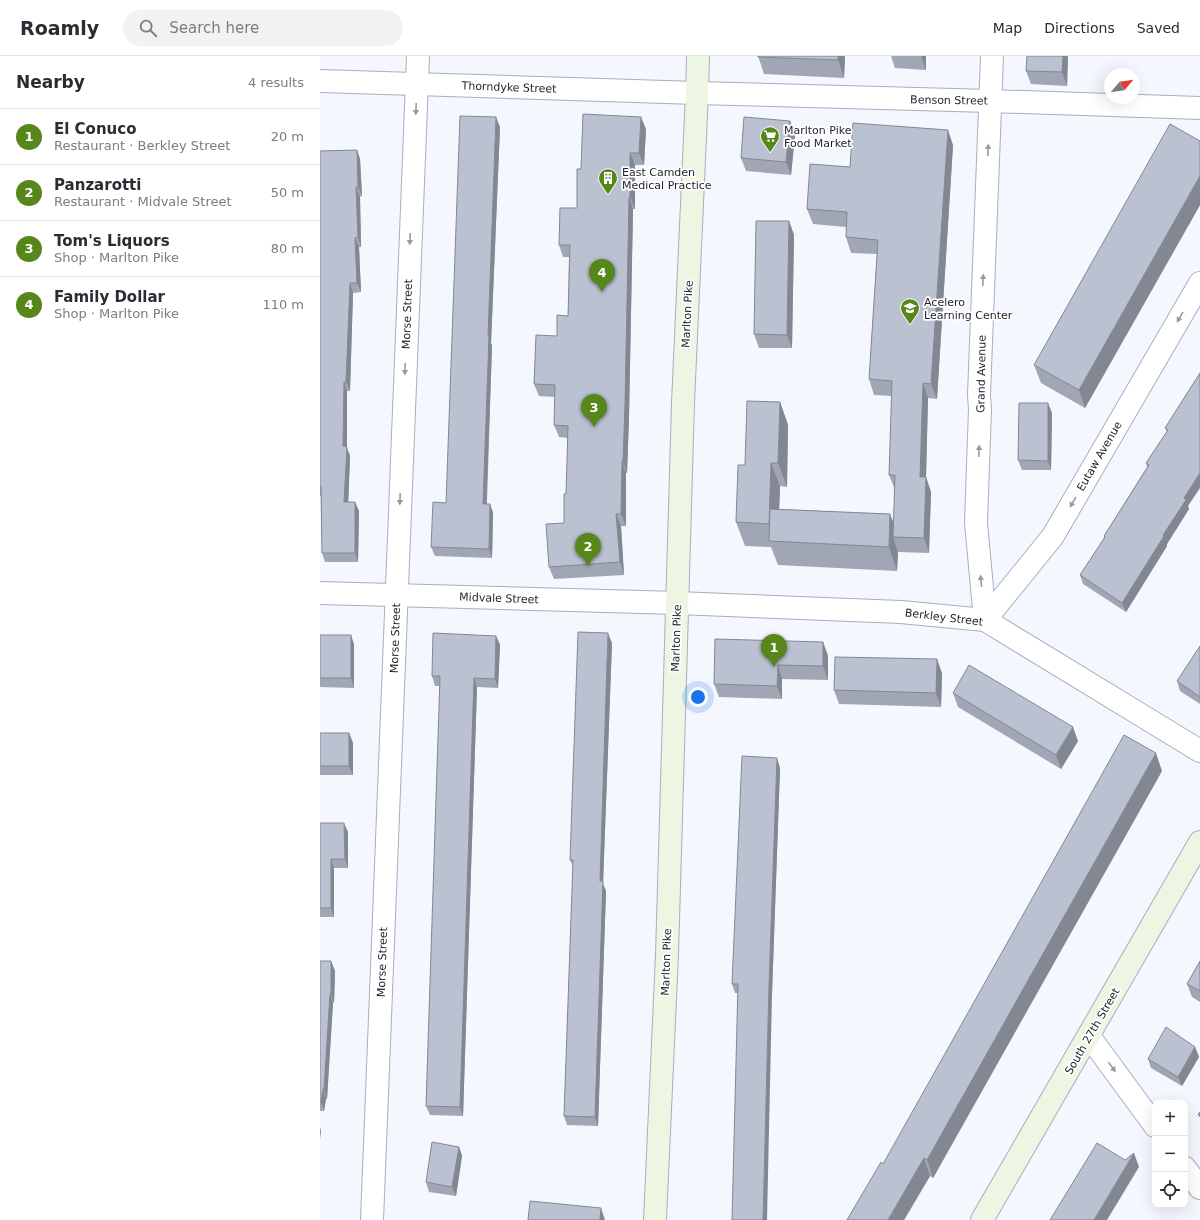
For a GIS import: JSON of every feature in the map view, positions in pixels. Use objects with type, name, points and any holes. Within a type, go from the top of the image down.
[{"type":"main road","name":"Marlton Pike","points":[[655,1220],[667,948],[684,396],[698,56]]},
{"type":"main road","name":"South 27th Street","points":[[982,1220],[1200,842]]},
{"type":"street","name":"Morse Street","points":[[372,1220],[418,56]]},
{"type":"street","name":"Grand Avenue","points":[[985,620],[976,523],[980,409],[979,395],[992,56]]},
{"type":"street","name":"Thorndyke Street","points":[[320,81],[697,93]]},
{"type":"street","name":"Benson Street","points":[[697,93],[1200,108]]},
{"type":"street","name":"Eutaw Avenue","points":[[985,620],[1053,536],[1200,283]]},
{"type":"street","name":"Midvale Street","points":[[320,593],[677,603]]},
{"type":"street","name":"Berkley Street","points":[[677,603],[901,612],[985,620],[1200,751]]},
{"type":"street","points":[[1089,1036],[1152,1122]]},
{"type":"street","points":[[1188,1172],[1200,1188]]},
{"type":"building","points":[[838,56],[838,60],[758,57]]},
{"type":"building","points":[[1027,56],[1063,56],[1062,72],[1026,71]]},
{"type":"building","points":[[583,114],[641,117],[639,153],[630,153],[625,405],[621,514],[616,514],[620,562],[549,567],[546,524],[564,523],[568,426],[554,425],[555,385],[534,384],[536,335],[557,336],[557,315],[568,316],[570,245],[559,245],[560,208],[577,208],[577,169],[581,169]]},
{"type":"building","points":[[460,116],[496,117],[483,504],[490,504],[489,549],[431,547],[433,502],[446,503]]},
{"type":"building","points":[[744,117],[790,121],[786,162],[741,158]]},
{"type":"building","name":"Acelero Learning Center","points":[[853,123],[948,130],[931,384],[923,383],[920,477],[926,477],[924,538],[893,537],[895,475],[889,475],[892,381],[869,379],[878,240],[846,237],[847,212],[807,209],[810,164],[850,167]]},
{"type":"building","points":[[1170,124],[1200,141],[1200,176],[1079,390],[1034,365]]},
{"type":"building","points":[[357,150],[358,187],[356,187],[358,237],[355,238],[357,283],[350,283],[346,382],[344,382],[343,446],[347,447],[344,502],[355,502],[355,553],[322,553],[320,487],[320,151]]},
{"type":"building","points":[[756,221],[789,221],[787,335],[754,334]]},
{"type":"building","points":[[1200,373],[1200,473],[1184,498],[1186,500],[1122,603],[1080,575],[1149,465],[1146,463],[1168,430],[1165,428]]},
{"type":"building","points":[[747,401],[780,402],[778,463],[771,463],[769,524],[736,522],[738,465],[745,465]]},
{"type":"building","points":[[1019,403],[1048,403],[1048,461],[1018,460]]},
{"type":"building","points":[[770,509],[890,514],[889,547],[769,541]]},
{"type":"building","points":[[578,632],[608,633],[600,881],[603,881],[595,1117],[564,1116],[573,860],[570,860]]},
{"type":"building","points":[[433,633],[496,636],[495,679],[474,678],[460,1107],[426,1106],[440,676],[432,676]]},
{"type":"building","points":[[320,635],[351,635],[351,678],[320,678]]},
{"type":"building","points":[[715,639],[823,642],[823,666],[778,665],[777,686],[714,684]]},
{"type":"building","points":[[1200,646],[1200,697],[1177,681]]},
{"type":"building","points":[[835,657],[937,659],[936,693],[834,690]]},
{"type":"building","points":[[969,665],[1073,727],[1056,755],[953,693]]},
{"type":"building","points":[[320,733],[349,733],[349,766],[320,766]]},
{"type":"building","points":[[1124,735],[1156,753],[927,1160],[924,1158],[888,1220],[847,1220],[881,1162],[883,1164]]},
{"type":"building","points":[[742,756],[777,758],[763,1220],[732,1220],[738,984],[732,984]]},
{"type":"building","points":[[320,823],[344,823],[345,859],[331,859],[331,908],[320,908]]},
{"type":"building","points":[[320,961],[331,961],[331,994],[324,1089],[321,1102],[320,1102]]},
{"type":"building","points":[[1200,961],[1200,991],[1187,984]]},
{"type":"building","points":[[1166,1027],[1195,1047],[1178,1077],[1148,1059]]},
{"type":"building","points":[[432,1142],[459,1147],[452,1187],[426,1182]]},
{"type":"building","points":[[1097,1143],[1125,1160],[1134,1153],[1094,1220],[1050,1220]]},
{"type":"building","points":[[530,1201],[601,1208],[600,1220],[528,1220]]},
{"type":"place","name":"Marlton Pike Food Market","points":[[770,153]]},
{"type":"place","name":"East Camden Medical Practice","points":[[608,195]]},
{"type":"place","name":"Family Dollar","points":[[602,292]]},
{"type":"place","name":"Acelero Learning Center","points":[[910,325]]},
{"type":"place","name":"Tom's Liquors","points":[[594,427]]},
{"type":"place","name":"Panzarotti","points":[[588,566]]},
{"type":"place","name":"El Conuco","points":[[774,667]]}]
